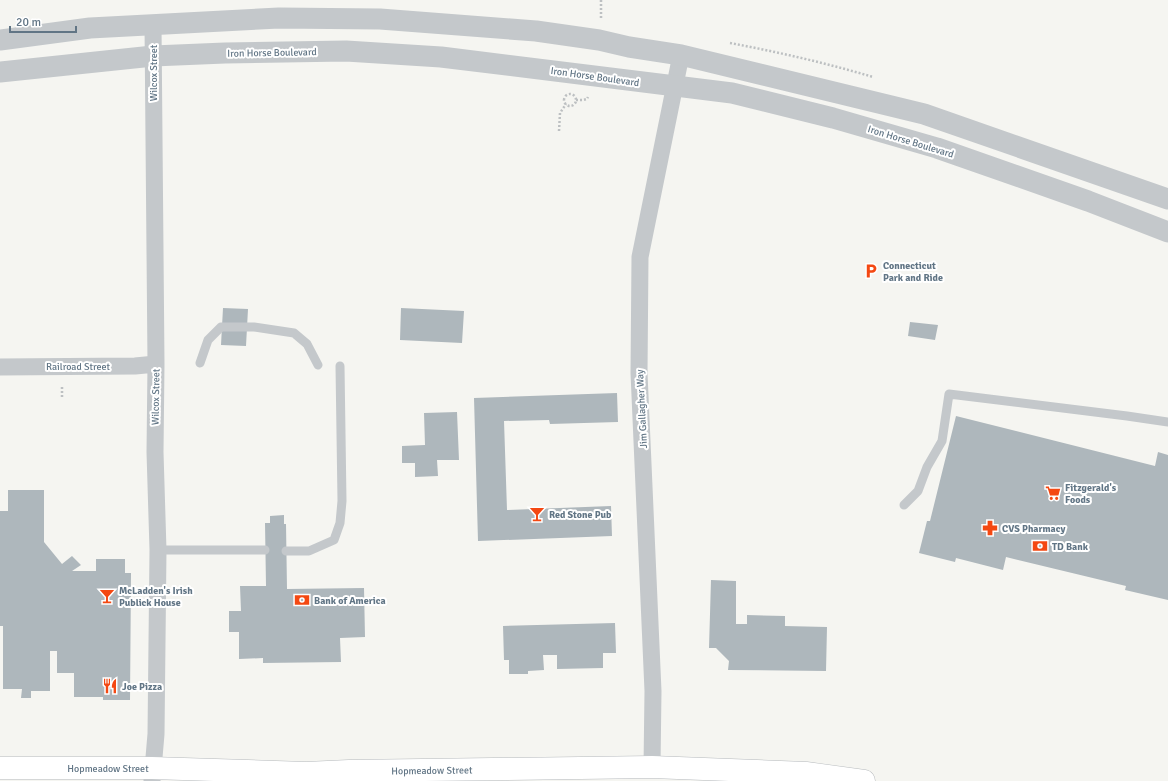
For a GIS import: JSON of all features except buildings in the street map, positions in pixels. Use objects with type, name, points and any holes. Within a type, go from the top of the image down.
[{"type":"highway","name":"Hopmeadow Street","points":[[0,768],[152,775],[652,767],[806,773],[864,781]]},
{"type":"street","points":[[0,40],[90,28],[279,18],[380,20],[536,31],[599,40],[629,47],[681,55],[924,114],[1168,199]]},
{"type":"street","name":"Wilcox Street","points":[[152,775],[156,734],[158,550],[155,452],[156,364],[153,25]]},
{"type":"street","name":"Iron Horse Boulevard","points":[[0,72],[153,56],[346,51],[441,56],[594,75],[675,87],[732,93],[833,118],[929,146],[1088,201],[1168,232]]},
{"type":"street","name":"Jim Gallagher Way","points":[[652,767],[653,691],[639,373],[640,257],[681,55]]},
{"type":"street","name":"Railroad Street","points":[[0,367],[135,366],[156,364]]},
{"type":"lane","points":[[200,363],[208,340],[221,327],[254,327],[294,333],[307,344],[318,365]]},
{"type":"lane","points":[[286,551],[309,551],[334,540],[340,523],[342,501],[340,366]]},
{"type":"lane","points":[[904,505],[918,491],[928,467],[942,441],[949,394],[1168,422]]},
{"type":"lane","points":[[158,550],[265,550]]},
{"type":"path","points":[[601,0],[601,19]]},
{"type":"path","points":[[566,95],[573,95],[575,97],[575,103],[571,106],[566,104],[564,98],[566,95]]},
{"type":"path","points":[[559,131],[560,113],[566,104]]},
{"type":"place","name":"Connecticut Park and Ride","points":[[871,271]]},
{"type":"place","name":"Fitzgerald's Foods","points":[[1053,493]]},
{"type":"place","name":"Red Stone Pub","points":[[537,514]]},
{"type":"place","name":"CVS Pharmacy","points":[[990,528]]},
{"type":"place","name":"TD Bank","points":[[1040,546]]},
{"type":"place","name":"McLadden's Irish Publick House","points":[[107,596]]},
{"type":"place","name":"Bank of America","points":[[302,600]]},
{"type":"place","name":"Joe Pizza","points":[[110,686]]}]
